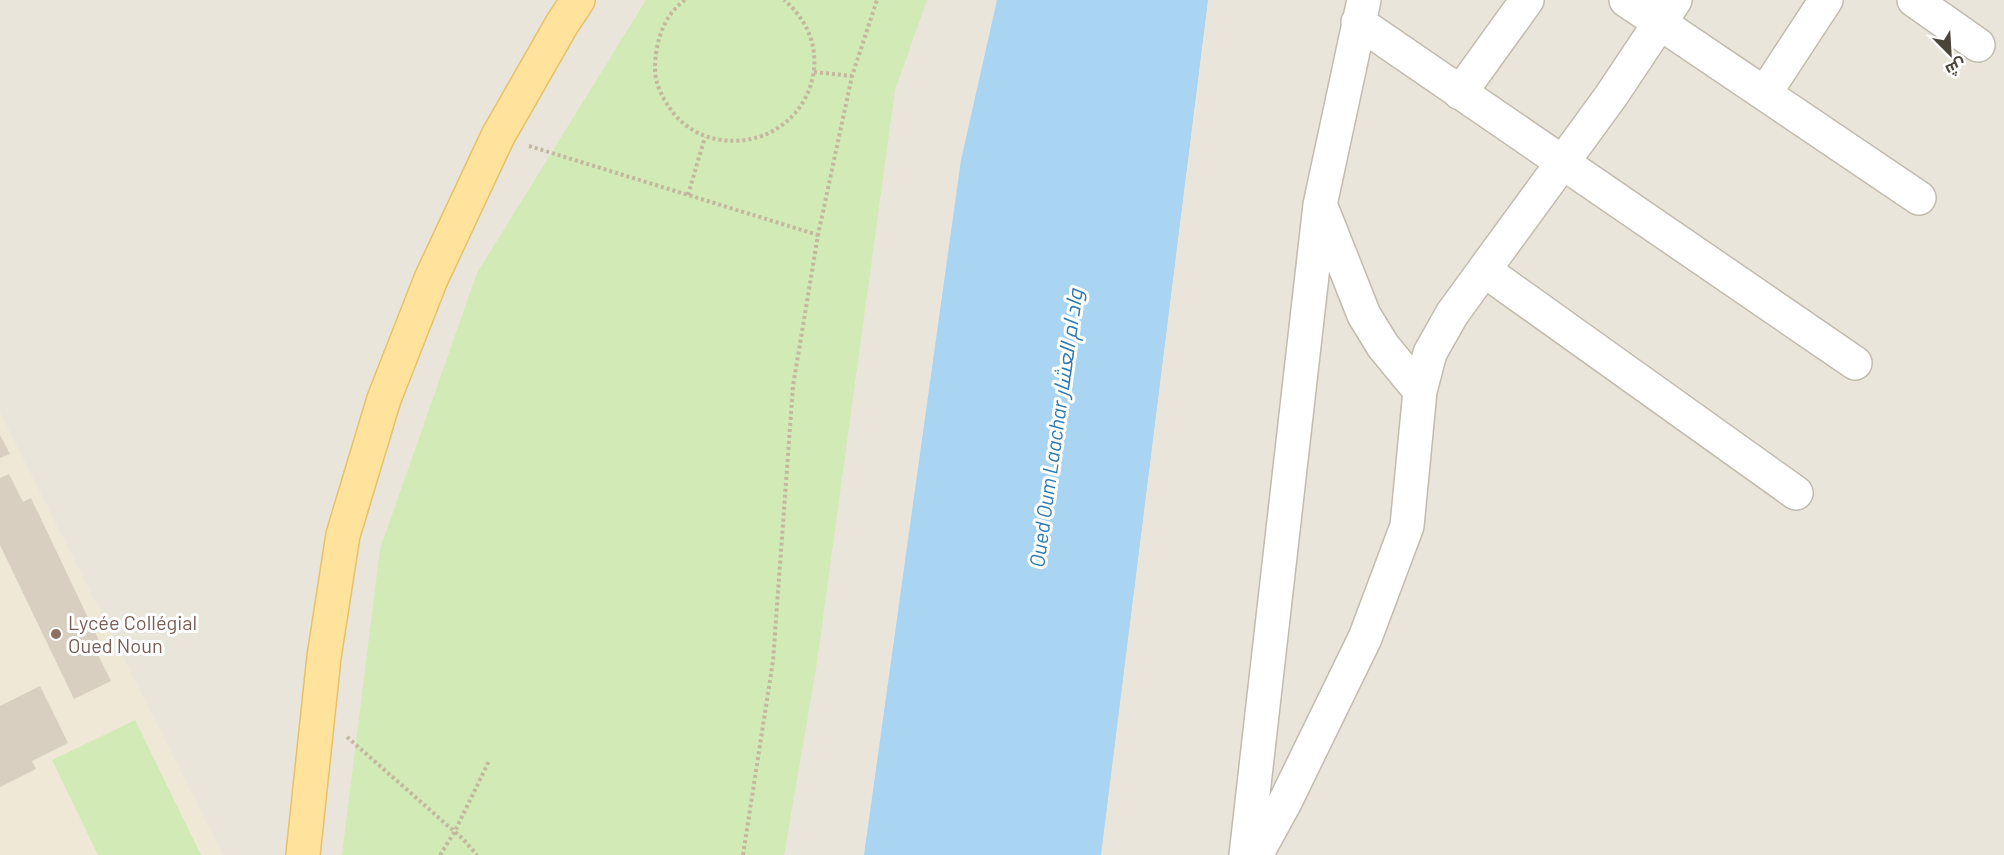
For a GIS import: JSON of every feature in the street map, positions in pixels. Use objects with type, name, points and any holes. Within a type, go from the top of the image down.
[{"type":"main road","points":[[303,855],[324,657],[343,535],[384,399],[431,279],[498,136],[578,0]]},
{"type":"street","points":[[1460,93],[1527,0]]},
{"type":"street","points":[[1626,0],[1667,11],[1765,93],[1919,198]]},
{"type":"street","points":[[1765,93],[1826,0]]},
{"type":"street","points":[[1914,0],[1978,45]]},
{"type":"street","points":[[1246,855],[1320,205],[1361,11],[1460,93],[1855,363]]},
{"type":"street","points":[[1256,855],[1285,802],[1365,638],[1407,526],[1420,391],[1430,353],[1452,314],[1611,96],[1667,11]]},
{"type":"street","points":[[1320,205],[1364,315],[1383,346],[1420,391]]},
{"type":"street","points":[[1484,270],[1796,493]]},
{"type":"path","points":[[685,0],[665,23],[655,49],[655,76],[664,102],[682,123],[705,137],[732,142],[759,138],[784,125],[802,105],[812,82],[815,56],[809,32],[796,10],[784,0]]},
{"type":"path","points":[[743,855],[773,661],[793,386],[818,235],[852,76],[877,0]]},
{"type":"path","points":[[813,72],[852,76]]},
{"type":"path","points":[[498,136],[818,235]]},
{"type":"path","points":[[688,195],[705,137]]},
{"type":"path","points":[[319,713],[454,831],[477,855]]},
{"type":"path","points":[[440,855],[489,761]]},
{"type":"shaded area","points":[[0,0],[2004,0],[2004,855],[0,855]]},
{"type":"shaded area","name":"Lycée Collégial Oued Noun","points":[[0,412],[223,855],[0,855]]},
{"type":"green space","points":[[646,0],[927,0],[895,90],[816,669],[784,855],[342,855],[380,549],[477,273]]},
{"type":"green space","points":[[135,720],[201,855],[98,855],[52,760]]},
{"type":"water","name":"Oued Oum Laachar واد ام العشار","points":[[997,0],[1208,0],[1101,855],[864,855],[961,160]]},
{"type":"building","points":[[0,435],[10,454],[0,458]]},
{"type":"building","points":[[9,474],[23,502],[31,498],[101,645],[94,647],[111,681],[74,699],[0,545],[0,478]]},
{"type":"building","points":[[40,686],[68,743],[32,761],[36,769],[0,787],[0,706]]},
{"type":"place","name":"Lycée Collégial Oued Noun","points":[[56,634]]}]
